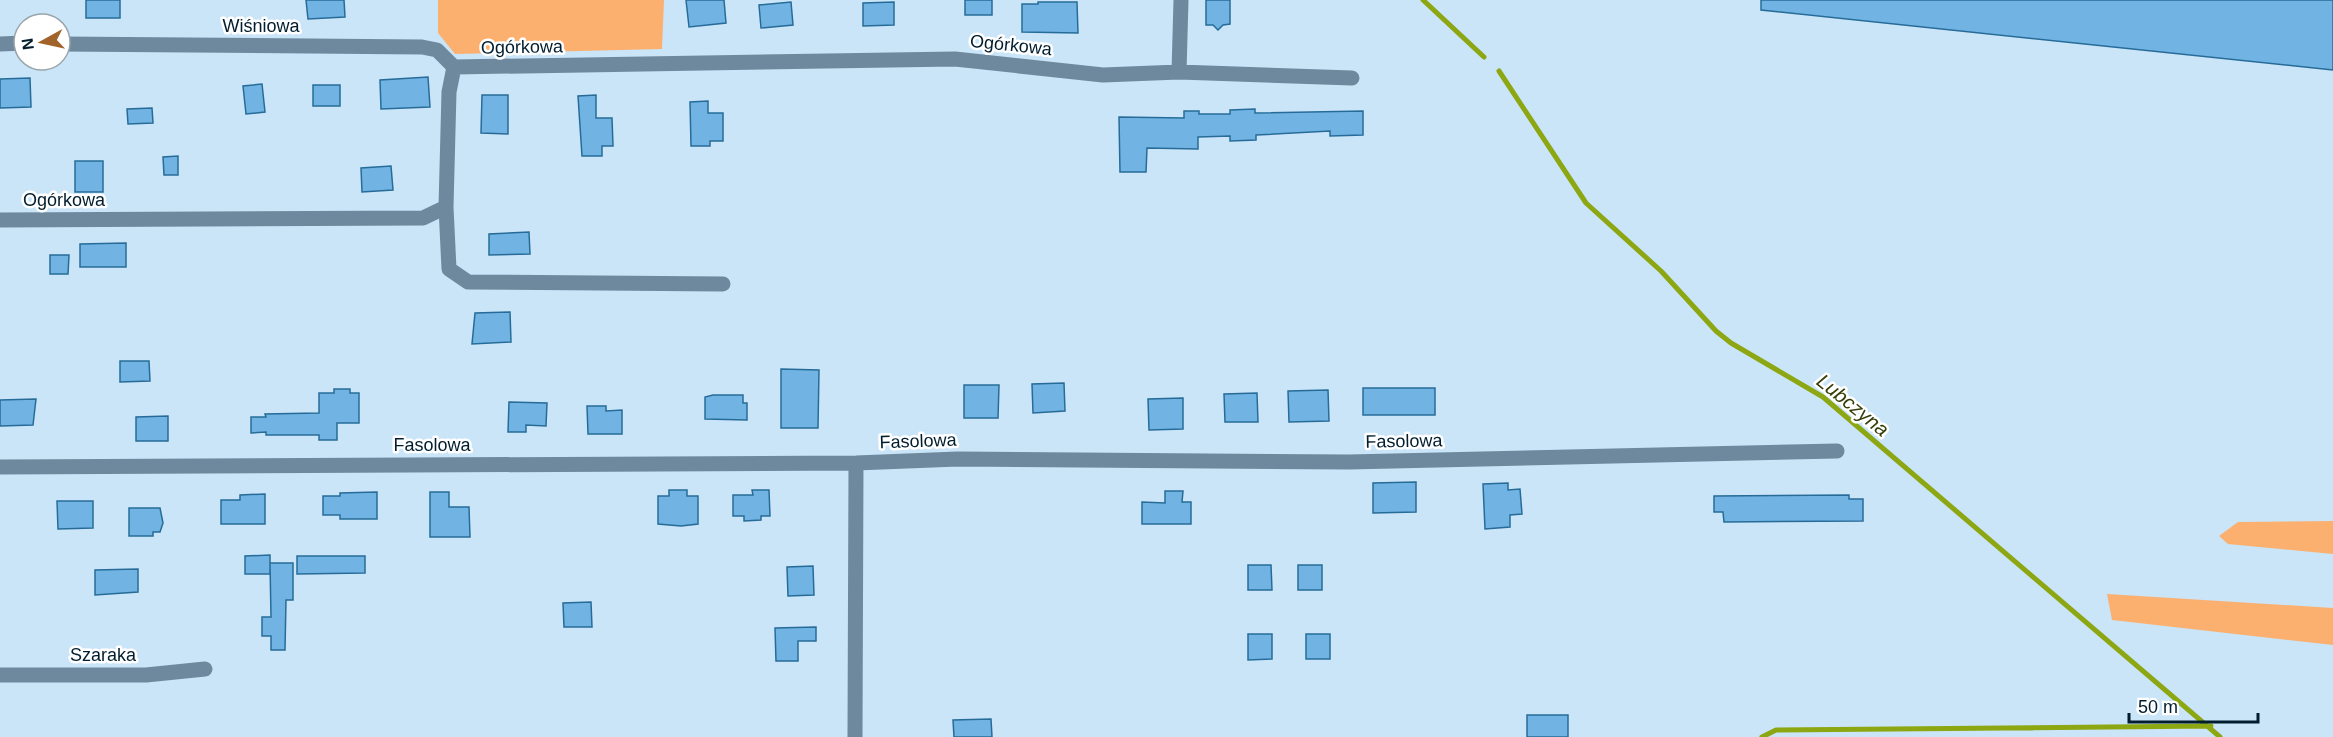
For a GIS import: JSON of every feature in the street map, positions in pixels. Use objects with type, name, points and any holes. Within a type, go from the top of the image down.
[{"type":"street","points":[[1179,72],[1180,0]]},
{"type":"street","name":"Wiśniowa","points":[[72,44],[422,47],[437,50],[454,67]]},
{"type":"street","name":"Ogórkowa","points":[[454,67],[956,58],[1103,75],[1179,72],[1352,78]]},
{"type":"street","points":[[454,67],[449,92],[446,207],[449,269],[468,282],[723,284]]},
{"type":"street","name":"Ogórkowa","points":[[0,220],[423,218],[446,207]]},
{"type":"street","name":"Fasolowa","points":[[0,467],[856,463],[958,459],[1349,462],[1837,451]]},
{"type":"street","points":[[855,737],[856,463]]},
{"type":"street","name":"Szaraka","points":[[0,675],[146,675],[205,669]]},
{"type":"shaded area","points":[[438,0],[664,0],[662,49],[455,54],[438,33]]},
{"type":"shaded area","points":[[2333,521],[2333,554],[2228,544],[2219,536],[2238,522]]},
{"type":"shaded area","points":[[2107,594],[2333,608],[2333,645],[2112,620]]},
{"type":"building","points":[[86,0],[120,0],[120,18],[86,18]]},
{"type":"building","points":[[306,0],[344,0],[345,17],[308,19]]},
{"type":"building","points":[[686,0],[724,0],[726,23],[689,27]]},
{"type":"building","points":[[965,0],[992,0],[992,15],[965,15]]},
{"type":"building","points":[[1206,0],[1230,0],[1230,24],[1223,25],[1218,30],[1213,25],[1206,25]]},
{"type":"building","points":[[1761,0],[2333,0],[2333,70],[1761,10]]},
{"type":"building","points":[[791,2],[793,25],[761,28],[759,5]]},
{"type":"building","points":[[894,2],[894,25],[863,26],[863,3]]},
{"type":"building","points":[[1038,2],[1077,2],[1078,33],[1022,32],[1022,4],[1038,4]]},
{"type":"building","points":[[428,77],[430,107],[381,109],[380,80]]},
{"type":"building","points":[[30,78],[31,107],[0,108],[0,79]]},
{"type":"building","points":[[262,84],[265,112],[246,114],[243,86]]},
{"type":"building","points":[[313,85],[340,85],[340,106],[313,106]]},
{"type":"building","points":[[482,95],[508,95],[508,134],[481,133]]},
{"type":"building","points":[[596,95],[596,118],[612,118],[613,146],[602,146],[602,156],[582,156],[578,96]]},
{"type":"building","points":[[708,101],[708,113],[723,113],[723,141],[710,141],[710,146],[691,146],[690,102]]},
{"type":"building","points":[[152,108],[153,123],[128,124],[127,109]]},
{"type":"building","points":[[1255,109],[1255,113],[1363,111],[1363,135],[1330,136],[1330,131],[1256,135],[1256,140],[1230,141],[1230,136],[1198,137],[1198,149],[1147,148],[1146,172],[1120,172],[1119,117],[1184,118],[1184,111],[1199,111],[1199,114],[1230,114],[1230,110]]},
{"type":"building","points":[[178,156],[178,175],[164,175],[163,157]]},
{"type":"building","points":[[75,161],[103,161],[103,192],[75,192]]},
{"type":"building","points":[[391,166],[393,190],[362,192],[361,168]]},
{"type":"building","points":[[529,232],[530,254],[489,255],[489,234]]},
{"type":"building","points":[[126,243],[126,267],[80,267],[80,244]]},
{"type":"building","points":[[50,255],[69,255],[68,274],[50,274]]},
{"type":"building","points":[[510,312],[511,342],[472,344],[475,313]]},
{"type":"building","points":[[120,361],[149,361],[150,381],[120,382]]},
{"type":"building","points":[[781,369],[819,370],[818,428],[781,428]]},
{"type":"building","points":[[1064,383],[1065,411],[1033,413],[1032,384]]},
{"type":"building","points":[[964,385],[999,385],[998,418],[964,418]]},
{"type":"building","points":[[1363,388],[1435,388],[1435,415],[1363,415]]},
{"type":"building","points":[[334,389],[350,389],[350,393],[359,393],[359,423],[337,423],[337,440],[319,440],[319,435],[251,433],[251,417],[266,417],[265,414],[319,413],[319,393],[334,393]]},
{"type":"building","points":[[1328,390],[1329,421],[1289,422],[1288,391]]},
{"type":"building","points":[[1257,393],[1258,422],[1225,422],[1224,394]]},
{"type":"building","points":[[743,395],[743,403],[747,403],[747,420],[705,419],[705,397]]},
{"type":"building","points":[[1183,398],[1183,429],[1149,430],[1148,399]]},
{"type":"building","points":[[36,399],[33,425],[0,426],[0,400]]},
{"type":"building","points":[[509,402],[547,403],[546,426],[526,425],[526,432],[508,432]]},
{"type":"building","points":[[587,406],[606,406],[606,411],[622,410],[622,434],[588,434]]},
{"type":"building","points":[[168,416],[168,441],[136,441],[136,417]]},
{"type":"building","points":[[1416,482],[1416,512],[1373,513],[1373,483]]},
{"type":"building","points":[[1508,483],[1508,490],[1520,489],[1522,514],[1510,515],[1510,527],[1485,529],[1483,484]]},
{"type":"building","points":[[669,490],[687,490],[687,496],[698,496],[698,524],[681,526],[658,524],[658,496],[669,496]]},
{"type":"building","points":[[752,490],[769,490],[770,516],[761,516],[761,520],[744,521],[744,516],[733,516],[733,495],[753,495]]},
{"type":"building","points":[[1165,491],[1183,491],[1182,502],[1191,502],[1191,524],[1142,524],[1142,502],[1165,503]]},
{"type":"building","points":[[377,492],[377,519],[340,519],[340,515],[323,515],[323,496]]},
{"type":"building","points":[[430,492],[449,492],[449,507],[469,507],[470,537],[430,537]]},
{"type":"building","points":[[265,494],[265,524],[221,524],[221,500],[240,500],[240,495]]},
{"type":"building","points":[[1849,495],[1849,499],[1863,499],[1863,521],[1724,522],[1723,512],[1714,512],[1714,496]]},
{"type":"building","points":[[57,501],[93,501],[93,528],[58,529]]},
{"type":"building","points":[[129,508],[160,508],[163,523],[160,532],[153,532],[153,536],[129,536]]},
{"type":"building","points":[[270,555],[270,574],[245,574],[245,556]]},
{"type":"building","points":[[297,556],[365,556],[365,573],[297,574]]},
{"type":"building","points":[[270,563],[293,563],[293,600],[286,600],[285,650],[271,650],[271,636],[262,636],[262,617],[271,617]]},
{"type":"building","points":[[1248,565],[1271,565],[1272,590],[1248,590]]},
{"type":"building","points":[[1298,565],[1322,565],[1322,590],[1298,590]]},
{"type":"building","points":[[813,566],[814,595],[788,596],[787,567]]},
{"type":"building","points":[[138,569],[138,592],[95,595],[95,570]]},
{"type":"building","points":[[591,602],[592,627],[564,627],[563,603]]},
{"type":"building","points":[[816,627],[816,641],[798,641],[798,661],[776,661],[775,628]]},
{"type":"building","points":[[1248,634],[1272,634],[1272,659],[1248,660]]},
{"type":"building","points":[[1306,634],[1330,634],[1330,659],[1306,659]]},
{"type":"building","points":[[1527,715],[1568,715],[1568,737],[1527,737]]},
{"type":"building","points":[[991,719],[992,737],[954,737],[953,720]]},
{"type":"waterway","name":"Lubczyna","points":[[1423,0],[1484,57]]},
{"type":"waterway","name":"Lubczyna","points":[[1499,71],[1586,203],[1661,271],[1716,331],[1731,343],[1823,397],[2220,737]]},
{"type":"waterway","points":[[1762,737],[1776,730],[2211,726]]}]
